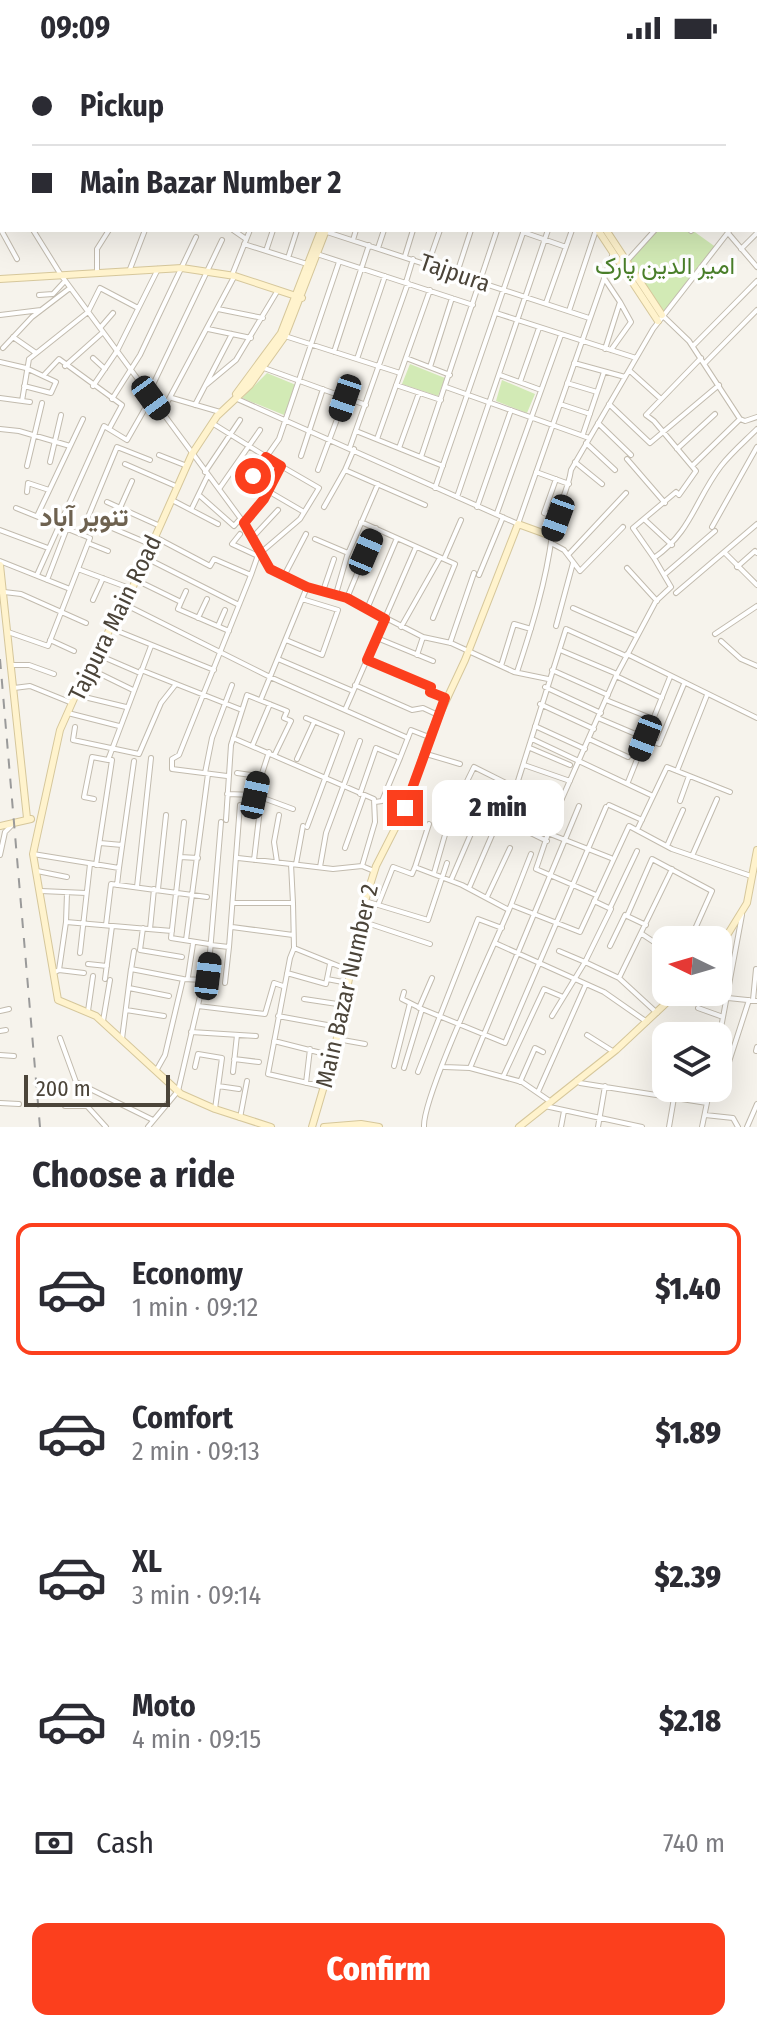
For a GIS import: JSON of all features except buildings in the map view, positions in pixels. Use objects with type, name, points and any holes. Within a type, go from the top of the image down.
[{"type":"street","points":[[4,232],[17,259]]},
{"type":"street","points":[[34,232],[70,288],[242,521],[270,569],[307,587],[347,598],[423,637],[450,643],[517,672],[548,679]]},
{"type":"street","points":[[97,272],[97,249],[108,232]]},
{"type":"street","points":[[130,269],[130,262],[144,232]]},
{"type":"street","points":[[235,232],[245,241],[266,251],[309,264]]},
{"type":"street","points":[[162,412],[218,309],[249,232]]},
{"type":"street","points":[[266,251],[272,232]]},
{"type":"street","points":[[288,258],[296,232]]},
{"type":"street","name":"Tajpura Main Road","points":[[33,854],[38,820],[68,713],[88,668],[132,589],[192,454],[220,412],[264,368],[285,336],[322,232]]},
{"type":"street","name":"Tajpura Main Road","points":[[234,397],[273,347],[300,297],[322,232]]},
{"type":"street","name":"Tajpura","points":[[329,232],[589,318]]},
{"type":"street","points":[[353,240],[355,232]]},
{"type":"street","points":[[378,248],[383,232]]},
{"type":"street","points":[[405,256],[412,232]]},
{"type":"street","points":[[428,264],[439,232]]},
{"type":"street","points":[[457,274],[470,232]]},
{"type":"street","points":[[421,457],[496,232]]},
{"type":"street","points":[[435,488],[523,232]]},
{"type":"street","points":[[526,232],[566,247]]},
{"type":"street","points":[[457,497],[547,232]]},
{"type":"street","points":[[546,304],[571,232]]},
{"type":"street","points":[[569,311],[596,232]]},
{"type":"street","points":[[598,232],[613,253],[624,262]]},
{"type":"street","points":[[607,232],[660,318],[693,346],[740,419],[745,421],[757,417]]},
{"type":"street","points":[[624,262],[653,232]]},
{"type":"street","points":[[517,672],[575,462],[636,358],[660,318],[729,232],[757,267]]},
{"type":"street","points":[[741,249],[757,233]]},
{"type":"street","points":[[112,399],[196,237]]},
{"type":"street","points":[[37,575],[104,426],[127,440],[222,240]]},
{"type":"street","points":[[334,352],[369,245]]},
{"type":"street","points":[[518,524],[613,253]]},
{"type":"street","points":[[317,254],[473,305]]},
{"type":"street","points":[[324,507],[345,470],[413,259]]},
{"type":"street","points":[[253,476],[279,439],[339,262]]},
{"type":"street","points":[[93,386],[117,351],[158,268]]},
{"type":"street","points":[[0,279],[63,278],[130,269],[182,268],[234,275],[300,297]]},
{"type":"street","points":[[357,359],[385,276]]},
{"type":"street","points":[[604,277],[631,322],[608,349]]},
{"type":"street","points":[[39,295],[53,294],[63,278]]},
{"type":"street","points":[[693,346],[757,281]]},
{"type":"street","points":[[3,348],[70,288]]},
{"type":"street","points":[[22,401],[26,368],[36,353],[88,312],[100,288],[138,308]]},
{"type":"street","points":[[206,385],[236,360],[278,290]]},
{"type":"street","points":[[377,439],[430,290]]},
{"type":"street","points":[[430,367],[452,298]]},
{"type":"street","points":[[608,349],[620,302]]},
{"type":"street","points":[[218,309],[263,318]]},
{"type":"street","points":[[0,315],[42,310]]},
{"type":"street","points":[[705,363],[757,310]]},
{"type":"street","points":[[65,366],[101,330],[113,313]]},
{"type":"street","points":[[496,313],[636,358]]},
{"type":"street","points":[[520,382],[539,327]]},
{"type":"street","points":[[208,329],[251,338]]},
{"type":"street","points":[[195,405],[232,334]]},
{"type":"street","points":[[497,514],[561,335]]},
{"type":"street","points":[[285,336],[400,373]]},
{"type":"street","points":[[13,337],[36,353]]},
{"type":"street","points":[[93,358],[105,369]]},
{"type":"street","points":[[406,358],[450,375]]},
{"type":"street","points":[[680,598],[633,528],[676,492],[679,495],[696,471],[646,415],[701,358]]},
{"type":"street","points":[[44,375],[59,359],[122,405],[109,429]]},
{"type":"street","points":[[0,362],[26,368],[56,382],[51,393],[24,386]]},
{"type":"street","points":[[574,363],[625,377]]},
{"type":"street","points":[[264,368],[366,405]]},
{"type":"street","points":[[629,371],[661,399]]},
{"type":"street","points":[[583,434],[604,372]]},
{"type":"street","points":[[500,375],[541,390]]},
{"type":"street","points":[[567,383],[597,392]]},
{"type":"street","points":[[396,385],[441,400]]},
{"type":"street","points":[[609,404],[650,443],[719,385]]},
{"type":"street","points":[[446,387],[589,438]]},
{"type":"street","points":[[301,456],[323,389]]},
{"type":"street","points":[[399,448],[419,393]]},
{"type":"street","points":[[234,397],[552,540],[580,571],[623,527]]},
{"type":"street","points":[[0,398],[30,402]]},
{"type":"street","points":[[172,398],[220,412]]},
{"type":"street","points":[[318,470],[345,398]]},
{"type":"street","points":[[27,466],[42,403]]},
{"type":"street","points":[[560,404],[590,414]]},
{"type":"street","points":[[477,507],[511,410]]},
{"type":"street","points":[[677,449],[715,414]]},
{"type":"street","points":[[50,462],[61,415]]},
{"type":"street","points":[[38,514],[83,419]]},
{"type":"street","points":[[692,466],[740,419]]},
{"type":"street","points":[[192,508],[207,473],[240,420]]},
{"type":"street","points":[[212,423],[319,488],[304,512],[259,554],[179,755],[172,759],[172,769],[227,776]]},
{"type":"street","points":[[598,423],[665,503]]},
{"type":"street","points":[[0,429],[70,446]]},
{"type":"street","points":[[654,558],[672,545],[691,521],[721,466],[757,429]]},
{"type":"street","points":[[219,489],[260,430]]},
{"type":"street","points":[[356,431],[443,466]]},
{"type":"street","points":[[586,443],[615,470]]},
{"type":"street","points":[[81,534],[117,447],[150,460]]},
{"type":"street","points":[[664,575],[713,529],[757,447]]},
{"type":"street","points":[[159,455],[187,466]]},
{"type":"street","points":[[575,462],[602,484]]},
{"type":"street","points":[[125,464],[178,487]]},
{"type":"street","points":[[199,495],[234,526],[268,491],[281,466]]},
{"type":"street","points":[[345,470],[425,505]]},
{"type":"street","points":[[536,472],[569,484]]},
{"type":"street","points":[[556,479],[544,513],[558,518]]},
{"type":"street","points":[[120,508],[132,481]]},
{"type":"street","points":[[27,492],[28,483],[49,490]]},
{"type":"street","points":[[336,595],[348,553],[378,484]]},
{"type":"street","points":[[268,491],[304,512]]},
{"type":"street","points":[[568,555],[626,493]]},
{"type":"street","points":[[172,500],[218,524]]},
{"type":"street","points":[[107,502],[160,526]]},
{"type":"street","points":[[6,631],[48,646],[90,538],[38,514],[16,508]]},
{"type":"street","points":[[252,538],[278,510]]},
{"type":"street","points":[[450,643],[476,574],[503,517]]},
{"type":"street","points":[[116,518],[112,528],[153,541],[210,566],[214,559],[251,575]]},
{"type":"street","points":[[644,519],[672,545]]},
{"type":"street","points":[[401,627],[461,520]]},
{"type":"street","points":[[361,522],[455,564],[433,618]]},
{"type":"street","name":"Main Bazar Number 2","points":[[312,1127],[333,1056],[374,871],[408,803],[429,737],[468,650],[518,524]]},
{"type":"street","points":[[676,593],[757,524]]},
{"type":"street","points":[[47,580],[67,528]]},
{"type":"street","points":[[347,598],[376,528]]},
{"type":"street","points":[[0,530],[48,548]]},
{"type":"street","points":[[240,534],[232,544],[259,554]]},
{"type":"street","points":[[284,576],[306,534]]},
{"type":"street","points":[[367,609],[397,538]]},
{"type":"street","points":[[315,539],[348,553]]},
{"type":"street","points":[[88,543],[108,551]]},
{"type":"street","points":[[345,710],[416,547]]},
{"type":"street","points":[[737,567],[755,551],[757,553]]},
{"type":"street","points":[[725,553],[757,585]]},
{"type":"street","points":[[146,558],[239,605]]},
{"type":"street","points":[[323,591],[334,559]]},
{"type":"street","points":[[556,626],[573,562]]},
{"type":"street","points":[[27,818],[0,563],[70,589]]},
{"type":"street","points":[[627,568],[657,601]]},
{"type":"street","points":[[78,569],[132,589]]},
{"type":"street","points":[[93,600],[103,578]]},
{"type":"street","points":[[136,580],[181,602]]},
{"type":"street","points":[[261,700],[307,587]]},
{"type":"street","points":[[596,895],[536,869],[553,819],[581,761],[616,675],[657,601],[671,587]]},
{"type":"street","points":[[186,591],[178,609],[229,631]]},
{"type":"street","points":[[4,592],[21,594],[86,623]]},
{"type":"street","points":[[198,618],[207,599]]},
{"type":"street","points":[[286,640],[322,655],[338,610],[302,599]]},
{"type":"street","points":[[124,604],[270,677],[408,738]]},
{"type":"street","points":[[715,634],[757,606]]},
{"type":"street","points":[[573,608],[637,636]]},
{"type":"street","points":[[218,626],[225,610]]},
{"type":"street","points":[[501,666],[514,624],[531,629]]},
{"type":"street","points":[[110,628],[214,670]]},
{"type":"street","points":[[547,841],[506,821],[530,748],[545,687],[566,629],[757,718]]},
{"type":"street","points":[[417,655],[423,637]]},
{"type":"street","points":[[377,638],[433,661]]},
{"type":"street","points":[[50,640],[74,651]]},
{"type":"street","points":[[721,641],[741,659],[757,666]]},
{"type":"street","points":[[108,760],[151,646]]},
{"type":"street","points":[[560,650],[662,698]]},
{"type":"street","points":[[96,654],[242,710]]},
{"type":"street","points":[[278,659],[412,710],[423,708],[438,715]]},
{"type":"street","points":[[367,660],[431,687],[430,692],[445,698]]},
{"type":"street","points":[[10,665],[29,665],[54,674]]},
{"type":"street","points":[[88,668],[133,690]]},
{"type":"street","points":[[552,670],[653,719]]},
{"type":"street","points":[[628,783],[670,677]]},
{"type":"street","points":[[75,727],[73,740],[139,754],[161,703],[176,684]]},
{"type":"street","points":[[545,687],[659,744],[684,684]]},
{"type":"street","points":[[186,940],[199,858],[212,738],[232,685]]},
{"type":"street","points":[[12,688],[30,686],[74,699],[126,707]]},
{"type":"street","points":[[148,1127],[178,1091],[204,980],[208,976],[227,776],[233,738],[247,695],[287,711],[284,718],[291,721],[259,776],[255,795]]},
{"type":"street","points":[[677,771],[707,695]]},
{"type":"street","points":[[253,744],[270,704]]},
{"type":"street","points":[[540,704],[594,729]]},
{"type":"street","points":[[68,713],[119,726]]},
{"type":"street","points":[[306,718],[342,733],[305,827],[294,864],[294,948],[268,1074],[325,1087]]},
{"type":"street","points":[[297,759],[314,722]]},
{"type":"street","points":[[535,726],[585,749]]},
{"type":"street","points":[[233,738],[253,744],[374,802],[382,801],[411,730],[429,737]]},
{"type":"street","points":[[532,739],[653,796]]},
{"type":"street","points":[[589,739],[628,757]]},
{"type":"street","points":[[320,867],[326,833],[360,741]]},
{"type":"street","points":[[345,848],[376,748],[400,758]]},
{"type":"street","points":[[530,748],[570,765]]},
{"type":"street","points":[[423,753],[460,764]]},
{"type":"street","points":[[80,953],[87,894],[100,843],[112,760],[92,757],[84,797],[94,799]]},
{"type":"street","points":[[137,887],[151,758]]},
{"type":"street","points":[[117,885],[134,761]]},
{"type":"street","points":[[524,765],[570,781]]},
{"type":"street","points":[[434,873],[451,814],[474,767],[516,786],[562,799]]},
{"type":"street","points":[[637,830],[667,767],[730,792]]},
{"type":"street","points":[[237,773],[259,776]]},
{"type":"street","points":[[680,801],[689,776]]},
{"type":"street","points":[[227,794],[255,795],[293,809]]},
{"type":"street","points":[[692,856],[717,799]]},
{"type":"street","points":[[362,866],[375,822],[374,802]]},
{"type":"street","points":[[511,803],[553,819]]},
{"type":"street","points":[[225,983],[235,903],[240,805]]},
{"type":"street","points":[[470,1068],[579,806]]},
{"type":"street","points":[[404,992],[402,999],[505,1043],[607,806],[642,820]]},
{"type":"street","points":[[254,860],[260,809]]},
{"type":"street","points":[[667,846],[683,810]]},
{"type":"street","points":[[150,929],[166,815]]},
{"type":"street","points":[[277,862],[274,842],[279,815]]},
{"type":"street","points":[[0,855],[5,832],[11,826],[27,818],[38,820]]},
{"type":"street","points":[[184,822],[171,938],[229,947]]},
{"type":"street","points":[[451,880],[476,822]]},
{"type":"street","points":[[378,905],[393,867],[412,874],[429,824]]},
{"type":"street","points":[[0,826],[11,826]]},
{"type":"street","points":[[415,867],[580,932],[629,826],[667,846],[753,876]]},
{"type":"street","points":[[469,888],[495,828]]},
{"type":"street","points":[[550,834],[612,858]]},
{"type":"street","points":[[100,843],[122,845]]},
{"type":"street","points":[[487,897],[510,848]]},
{"type":"street","points":[[732,970],[757,850]]},
{"type":"street","points":[[552,1016],[585,962],[637,851]]},
{"type":"street","points":[[119,868],[33,854],[57,971],[58,1000],[88,1011],[103,1021],[178,1091],[215,1109],[271,1127]]},
{"type":"street","points":[[424,1127],[424,1118],[531,854]]},
{"type":"street","points":[[180,857],[199,858]]},
{"type":"street","points":[[238,858],[320,867],[362,866],[374,871]]},
{"type":"street","points":[[610,946],[652,859],[712,891],[696,926]]},
{"type":"street","points":[[365,901],[428,920],[447,863]]},
{"type":"street","points":[[619,978],[672,868]]},
{"type":"street","points":[[37,871],[67,877]]},
{"type":"street","points":[[103,1021],[108,979],[111,884],[207,897]]},
{"type":"street","points":[[41,891],[87,894]]},
{"type":"street","points":[[57,971],[66,922],[67,892]]},
{"type":"street","points":[[594,901],[646,925]]},
{"type":"street","points":[[235,903],[293,903]]},
{"type":"street","points":[[732,930],[742,915]]},
{"type":"street","points":[[418,1072],[478,919],[502,928]]},
{"type":"street","points":[[361,921],[430,944]]},
{"type":"street","points":[[66,922],[172,931]]},
{"type":"street","points":[[232,927],[294,935]]},
{"type":"street","points":[[143,928],[140,950],[182,957]]},
{"type":"street","points":[[642,934],[652,941]]},
{"type":"street","points":[[156,1071],[165,1055],[193,943]]},
{"type":"street","points":[[495,943],[587,984],[647,1022]]},
{"type":"street","points":[[294,948],[351,971]]},
{"type":"street","points":[[122,1039],[134,951]]},
{"type":"street","points":[[559,951],[619,978],[657,1013]]},
{"type":"street","points":[[732,1055],[753,1000],[757,961]]},
{"type":"street","points":[[88,964],[107,966]]},
{"type":"street","points":[[287,973],[326,984],[331,964]]},
{"type":"street","points":[[131,970],[204,980]]},
{"type":"street","points":[[57,971],[84,973]]},
{"type":"street","points":[[88,1011],[93,976]]},
{"type":"street","points":[[404,1068],[420,1008],[432,978]]},
{"type":"street","points":[[327,979],[348,983]]},
{"type":"street","points":[[198,1006],[265,1014],[274,983],[284,986]]},
{"type":"street","points":[[538,1092],[587,984]]},
{"type":"street","points":[[129,988],[169,996]]},
{"type":"street","points":[[503,1077],[544,989],[563,997]]},
{"type":"street","points":[[732,998],[753,1000]]},
{"type":"street","points":[[304,999],[344,1005]]},
{"type":"street","points":[[394,1066],[410,1003]]},
{"type":"street","points":[[519,1127],[614,1052],[664,1006]]},
{"type":"street","points":[[722,1022],[725,1006]]},
{"type":"street","points":[[698,1008],[723,1017]]},
{"type":"street","points":[[0,1011],[9,1009]]},
{"type":"street","points":[[126,1010],[164,1016]]},
{"type":"street","points":[[278,1016],[339,1027]]},
{"type":"street","points":[[191,1032],[256,1036]]},
{"type":"street","points":[[233,1072],[237,1035]]},
{"type":"street","points":[[587,1035],[614,1052]]},
{"type":"street","points":[[60,1038],[76,1082],[153,1120]]},
{"type":"street","points":[[337,1039],[365,1044]]},
{"type":"street","points":[[274,1041],[333,1056]]},
{"type":"street","points":[[306,1083],[310,1048]]},
{"type":"street","points":[[520,1082],[535,1048],[543,1052]]},
{"type":"street","points":[[195,1067],[198,1054],[222,1058],[215,1109]]},
{"type":"street","points":[[0,1055],[14,1056]]},
{"type":"street","points":[[234,1059],[259,1062]]},
{"type":"street","points":[[444,1067],[470,1068],[520,1082],[538,1092],[548,1104],[564,1111],[642,1127]]},
{"type":"street","points":[[577,1080],[652,1093]]},
{"type":"street","points":[[240,1118],[247,1081]]},
{"type":"street","points":[[218,1086],[239,1089]]},
{"type":"street","points":[[598,1127],[605,1086]]},
{"type":"street","points":[[669,1127],[673,1102]]},
{"type":"street","points":[[700,1102],[707,1103],[702,1127]]},
{"type":"street","points":[[0,1103],[19,1104]]},
{"type":"street","points":[[747,1127],[757,1104]]},
{"type":"street","points":[[65,1106],[87,1106],[106,1127]]},
{"type":"street","points":[[561,1127],[564,1111]]},
{"type":"street","points":[[705,1115],[733,1118],[738,1127]]},
{"type":"street","points":[[324,1127],[361,1124],[379,1127]]},
{"type":"green space","name":"امیر الدین پارک","points":[[656,232],[695,232],[717,248],[662,315],[627,261]]},
{"type":"green space","points":[[410,364],[445,378],[438,396],[402,384]]},
{"type":"green space","points":[[267,373],[296,385],[284,415],[242,398]]},
{"type":"green space","points":[[502,380],[535,394],[527,413],[496,401]]},
{"type":"railway","points":[[0,659],[40,1127]]},
{"type":"district","name":"تنویر آباد","points":[[84,517]]},
{"type":"route","points":[[253,476],[266,457],[281,466],[264,499],[244,523],[270,569],[307,587],[347,598],[385,619],[367,660],[431,687],[430,692],[445,698],[405,808]]}]
